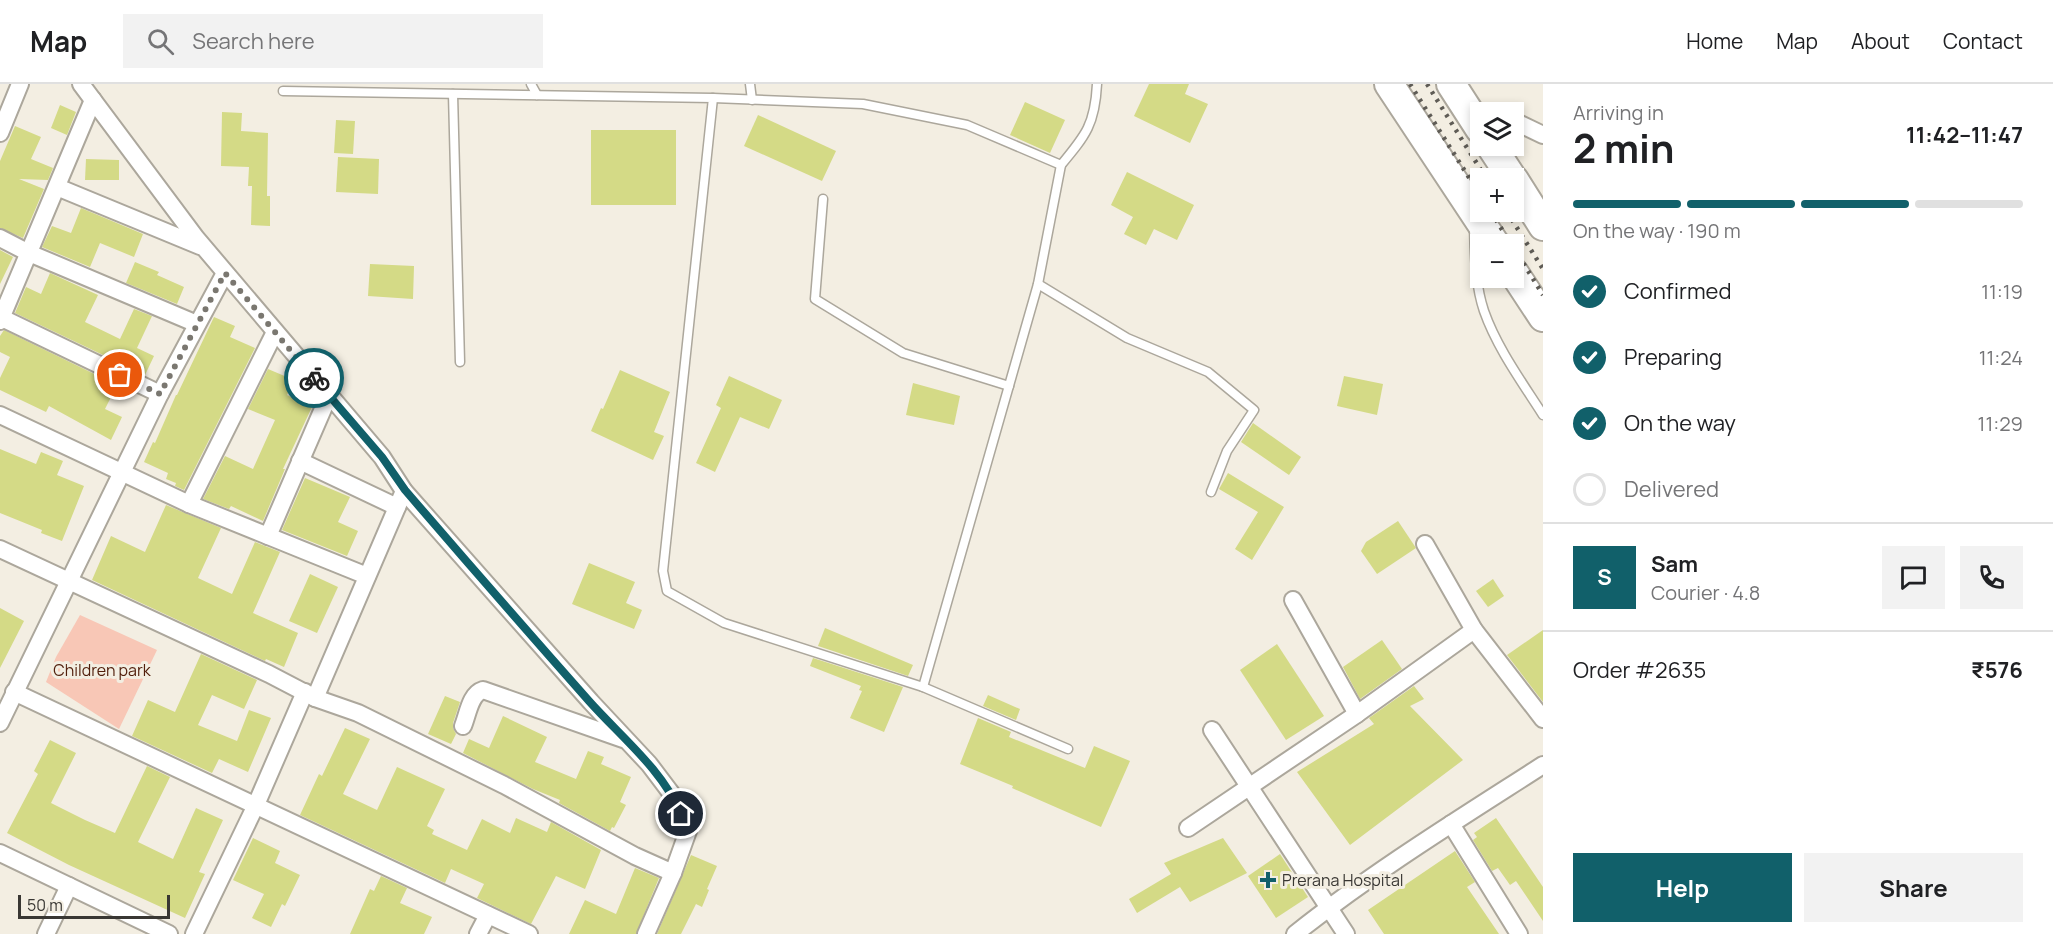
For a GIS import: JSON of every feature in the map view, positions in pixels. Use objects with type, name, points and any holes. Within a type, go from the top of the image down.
[{"type":"highway","points":[[1389,84],[1470,207]]},
{"type":"highway","points":[[1451,84],[1470,109]]},
{"type":"highway","points":[[1524,196],[1543,226]]},
{"type":"highway","points":[[1524,288],[1543,317]]},
{"type":"street","points":[[0,133],[20,84]]},
{"type":"street","points":[[81,84],[203,247],[382,457],[405,490],[591,702],[649,764],[674,797],[688,831],[673,873],[646,934]]},
{"type":"street","points":[[93,100],[1,319],[160,394]]},
{"type":"street","points":[[1524,126],[1543,135]]},
{"type":"street","points":[[57,187],[203,247]]},
{"type":"street","points":[[0,238],[29,253],[197,324]]},
{"type":"street","points":[[0,723],[160,394],[225,273]]},
{"type":"street","points":[[189,504],[275,332]]},
{"type":"street","points":[[268,536],[329,395]]},
{"type":"street","points":[[0,415],[189,504],[367,576]]},
{"type":"street","points":[[300,461],[397,507]]},
{"type":"street","points":[[194,934],[367,576],[405,490]]},
{"type":"street","points":[[1425,544],[1474,630],[1543,719]]},
{"type":"street","points":[[0,549],[310,695],[379,723],[504,785],[635,856],[673,873]]},
{"type":"street","points":[[1293,600],[1357,714]]},
{"type":"street","points":[[1188,828],[1357,714],[1474,630]]},
{"type":"street","points":[[463,726],[474,696],[483,690],[626,740]]},
{"type":"street","points":[[14,692],[529,934]]},
{"type":"street","points":[[1212,730],[1346,934]]},
{"type":"street","points":[[1295,934],[1329,907],[1543,765]]},
{"type":"street","points":[[1451,824],[1519,934]]},
{"type":"street","points":[[0,853],[169,934]]},
{"type":"street","points":[[46,934],[69,886]]},
{"type":"street","points":[[478,934],[488,915]]},
{"type":"lane","points":[[531,84],[537,95]]},
{"type":"lane","points":[[750,84],[752,100]]},
{"type":"lane","points":[[923,687],[1038,284],[1061,165],[1082,140],[1091,120],[1095,110],[1097,84]]},
{"type":"lane","points":[[283,91],[338,88],[453,94],[713,98],[863,104],[967,125],[1061,165]]},
{"type":"lane","points":[[453,94],[460,362]]},
{"type":"lane","points":[[713,98],[663,571],[667,591],[724,623],[923,687],[1068,749]]},
{"type":"lane","points":[[823,199],[815,299],[903,352],[1009,386]]},
{"type":"lane","points":[[1473,222],[1476,277],[1484,311],[1505,355],[1543,415]]},
{"type":"lane","points":[[1038,284],[1127,338],[1208,372],[1254,410],[1227,450],[1211,492]]},
{"type":"green space","name":"Children park","points":[[80,615],[157,650],[119,729],[46,682],[56,657]]},
{"type":"building","points":[[1149,84],[1189,84],[1185,94],[1208,104],[1190,143],[1134,116]]},
{"type":"building","points":[[1025,102],[1065,120],[1050,153],[1010,135]]},
{"type":"building","points":[[60,105],[76,112],[67,135],[51,128]]},
{"type":"building","points":[[222,112],[242,113],[241,131],[268,133],[267,196],[270,196],[270,226],[251,225],[252,186],[248,186],[249,167],[221,166]]},
{"type":"building","points":[[758,115],[836,151],[822,181],[744,146]]},
{"type":"building","points":[[336,120],[355,121],[353,154],[334,153]]},
{"type":"building","points":[[15,126],[41,137],[31,159],[53,168],[48,180],[19,179],[44,189],[23,238],[0,228],[0,161]]},
{"type":"building","points":[[591,130],[676,130],[676,205],[591,205]]},
{"type":"building","points":[[338,157],[379,159],[378,194],[336,192]]},
{"type":"building","points":[[86,159],[119,160],[119,180],[85,180]]},
{"type":"building","points":[[1127,172],[1194,205],[1177,240],[1154,229],[1146,245],[1124,234],[1133,217],[1111,205]]},
{"type":"building","points":[[81,208],[143,234],[134,257],[100,243],[90,267],[42,247],[52,226],[71,233]]},
{"type":"building","points":[[0,250],[13,257],[0,284]]},
{"type":"building","points":[[135,262],[159,272],[157,275],[184,287],[177,304],[126,283]]},
{"type":"building","points":[[370,264],[414,266],[413,299],[368,296]]},
{"type":"building","points":[[50,273],[98,295],[85,322],[120,339],[134,309],[152,316],[137,348],[154,356],[145,375],[15,313],[26,287],[41,294]]},
{"type":"building","points":[[214,317],[235,326],[230,337],[255,348],[184,490],[175,486],[176,483],[166,479],[168,473],[144,462]]},
{"type":"building","points":[[4,330],[117,385],[105,409],[122,417],[111,440],[49,406],[46,412],[0,390],[0,378],[10,357],[0,352],[0,336]]},
{"type":"building","points":[[268,369],[294,380],[287,395],[312,407],[283,469],[285,469],[263,521],[231,506],[229,509],[203,499],[225,456],[253,469],[275,420],[248,409]]},
{"type":"building","points":[[620,370],[670,392],[654,432],[664,436],[653,460],[591,431]]},
{"type":"building","points":[[729,376],[782,400],[769,429],[740,417],[715,472],[696,463],[721,408],[716,405]]},
{"type":"building","points":[[1344,376],[1383,384],[1377,415],[1337,406]]},
{"type":"building","points":[[913,383],[960,396],[954,425],[906,415]]},
{"type":"building","points":[[1253,423],[1301,457],[1289,475],[1241,442]]},
{"type":"building","points":[[0,449],[36,464],[41,452],[63,461],[57,475],[84,486],[62,541],[0,513]]},
{"type":"building","points":[[1228,473],[1284,507],[1252,560],[1235,549],[1258,512],[1219,489]]},
{"type":"building","points":[[305,478],[350,497],[338,522],[358,531],[347,556],[282,530]]},
{"type":"building","points":[[166,505],[221,528],[198,578],[232,594],[255,542],[280,552],[253,613],[298,633],[284,667],[266,659],[265,661],[92,580],[111,536],[145,552]]},
{"type":"building","points":[[1398,521],[1416,548],[1377,574],[1361,551],[1366,542]]},
{"type":"building","points":[[589,563],[635,582],[626,603],[642,610],[634,629],[572,604]]},
{"type":"building","points":[[310,574],[338,587],[317,633],[289,621]]},
{"type":"building","points":[[1493,579],[1504,596],[1488,607],[1476,591]]},
{"type":"building","points":[[0,608],[24,621],[0,668]]},
{"type":"building","points":[[825,628],[913,665],[908,676],[818,646]]},
{"type":"building","points":[[1543,630],[1543,702],[1507,655]]},
{"type":"building","points":[[1382,640],[1402,669],[1360,699],[1343,667]]},
{"type":"building","points":[[1277,644],[1324,716],[1286,740],[1240,670]]},
{"type":"building","points":[[201,654],[257,680],[244,709],[212,695],[198,725],[237,741],[249,710],[271,718],[248,772],[219,759],[212,773],[132,736],[148,700],[175,712]]},
{"type":"building","points":[[813,658],[903,687],[884,732],[850,718],[862,691],[859,690],[861,686],[810,666]]},
{"type":"building","points":[[1414,686],[1424,699],[1410,706],[1463,760],[1350,845],[1297,772],[1374,724],[1369,718]]},
{"type":"building","points":[[988,695],[1020,709],[1016,720],[983,706]]},
{"type":"building","points":[[445,696],[460,702],[453,723],[456,734],[451,744],[428,734]]},
{"type":"building","points":[[503,716],[547,737],[535,762],[576,779],[588,751],[604,757],[601,764],[631,777],[620,802],[626,805],[614,828],[612,827],[610,831],[559,803],[560,800],[533,789],[463,753],[469,739],[489,748]]},
{"type":"building","points":[[978,718],[1011,732],[1009,737],[1085,768],[1094,746],[1130,761],[1101,827],[960,764]]},
{"type":"building","points":[[345,728],[370,739],[343,794],[377,810],[397,767],[445,789],[427,826],[434,830],[432,834],[467,850],[482,819],[510,833],[516,818],[547,832],[551,822],[601,850],[585,889],[556,876],[531,924],[477,898],[484,884],[451,869],[445,883],[300,815],[319,774],[322,776]]},
{"type":"building","points":[[50,740],[76,753],[51,803],[85,820],[115,833],[147,766],[170,777],[138,842],[173,859],[196,808],[223,820],[199,872],[205,874],[185,918],[69,865],[7,833],[38,774],[34,771]]},
{"type":"building","points":[[1496,818],[1543,887],[1543,921],[1516,881],[1510,885],[1498,868],[1492,871],[1473,840],[1477,837],[1474,833]]},
{"type":"building","points":[[253,838],[280,851],[275,863],[300,875],[285,906],[282,904],[271,927],[252,918],[264,894],[233,880]]},
{"type":"building","points":[[1223,838],[1247,873],[1190,902],[1180,887],[1137,913],[1129,899],[1171,874],[1164,863]]},
{"type":"building","points":[[1455,851],[1475,882],[1467,887],[1499,934],[1384,934],[1368,910]]},
{"type":"building","points":[[1280,854],[1308,897],[1276,918],[1248,876]]},
{"type":"building","points":[[691,855],[717,866],[702,907],[696,904],[681,934],[657,934]]},
{"type":"building","points":[[635,868],[659,878],[636,934],[569,934],[585,900],[616,914]]},
{"type":"building","points":[[381,876],[407,888],[400,903],[432,917],[424,934],[350,934],[370,889],[374,891]]},
{"type":"railway","points":[[1410,84],[1470,179]]},
{"type":"railway","points":[[1427,84],[1480,168]]},
{"type":"railway","points":[[1497,222],[1505,234]]},
{"type":"railway","points":[[1513,222],[1543,269]]},
{"type":"railway","points":[[1524,264],[1543,295]]},
{"type":"way so far","points":[[120,375],[160,394],[225,273],[314,378]]},
{"type":"place","name":"Prerana Hospital","points":[[1268,880]]},
{"type":"route","points":[[314,378],[382,457],[405,490],[591,702],[649,764],[674,797],[681,814]]}]
